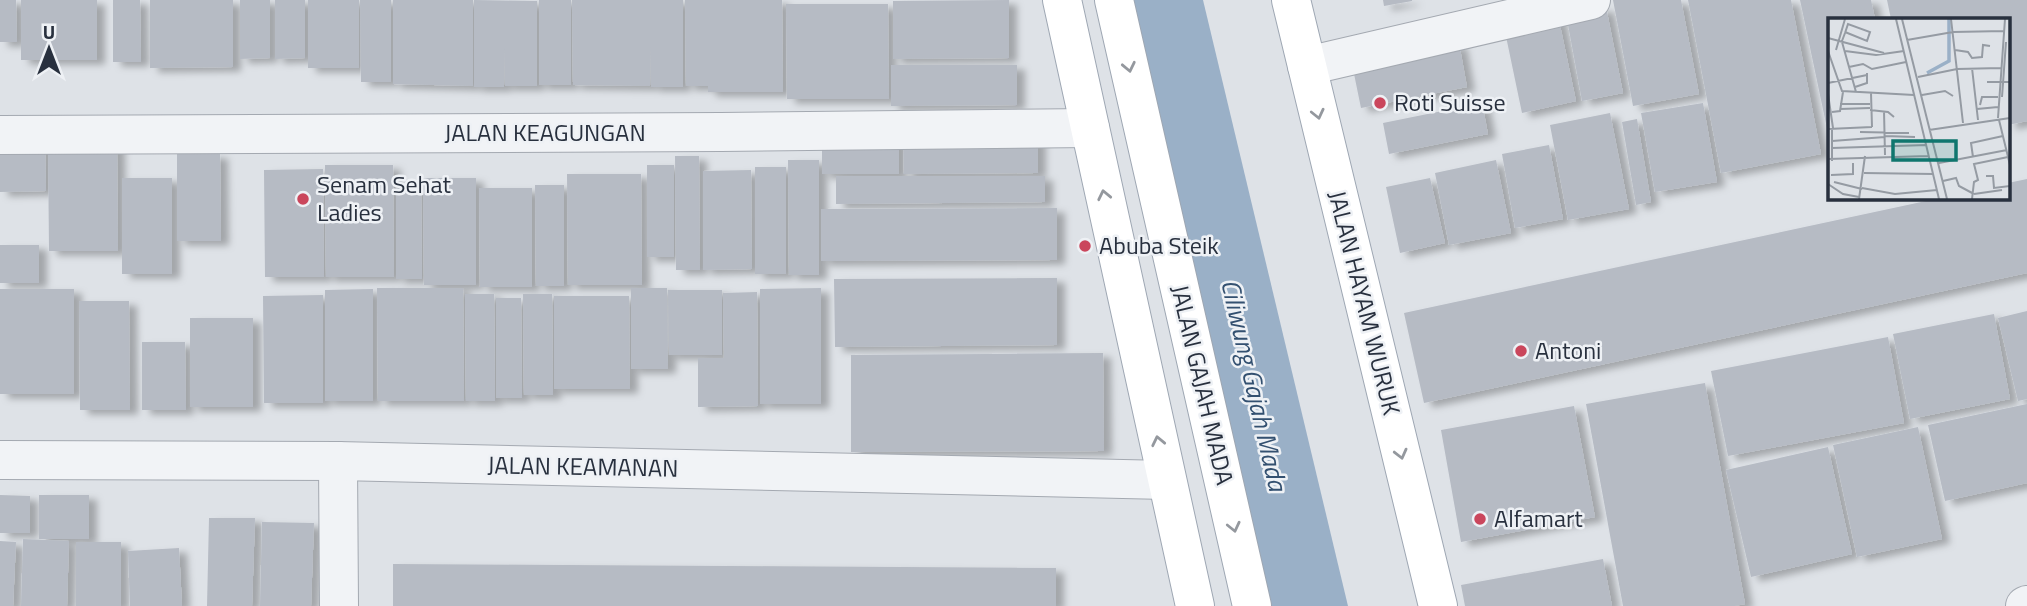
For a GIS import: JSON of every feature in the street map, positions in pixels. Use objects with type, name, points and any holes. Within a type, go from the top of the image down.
[{"type":"main road","points":[[1062,0],[1195,606]]},
{"type":"main road","name":"JALAN GAJAH MADA","points":[[1114,0],[1252,606]]},
{"type":"main road","name":"JALAN HAYAM WURUK","points":[[1291,0],[1438,606]]},
{"type":"street","points":[[1307,66],[1591,0]]},
{"type":"street","name":"JALAN KEAGUNGAN","points":[[0,135],[1090,128]]},
{"type":"street","name":"JALAN KEAMANAN","points":[[0,460],[338,461],[1166,480]]},
{"type":"street","points":[[338,461],[339,606]]},
{"type":"water","name":"Ciliwung Gajah Mada","points":[[1126,0],[1203,0],[1348,606],[1269,606]]},
{"type":"building","points":[[0,0],[16,0],[17,42],[0,42]]},
{"type":"building","points":[[21,0],[97,0],[97,60],[21,60]]},
{"type":"building","points":[[113,0],[140,0],[141,62],[113,62]]},
{"type":"building","points":[[150,0],[233,0],[233,67],[150,68]]},
{"type":"building","points":[[240,0],[270,0],[270,58],[240,59]]},
{"type":"building","points":[[275,0],[305,0],[305,58],[275,59]]},
{"type":"building","points":[[308,0],[359,0],[359,68],[308,68]]},
{"type":"building","points":[[360,0],[391,0],[391,82],[361,82]]},
{"type":"building","points":[[393,0],[473,0],[473,86],[393,84]]},
{"type":"building","points":[[474,0],[537,1],[537,86],[505,86],[504,47],[504,87],[474,87]]},
{"type":"building","points":[[539,0],[571,0],[571,85],[539,85]]},
{"type":"building","points":[[572,0],[683,0],[683,87],[651,87],[651,46],[650,86],[573,85]]},
{"type":"building","points":[[685,0],[782,0],[783,92],[708,92],[708,86],[686,86]]},
{"type":"building","points":[[1009,0],[1009,58],[893,59],[893,1]]},
{"type":"building","points":[[1383,0],[1412,0],[1412,1],[1384,6]]},
{"type":"building","points":[[1613,0],[1681,0],[1699,94],[1633,106]]},
{"type":"building","points":[[1688,0],[1791,0],[1821,154],[1721,173]]},
{"type":"building","points":[[1800,0],[1871,0],[1875,18],[1828,18],[1828,133]]},
{"type":"building","points":[[1887,0],[2027,0],[2027,121],[2010,125],[2010,18],[1891,18]]},
{"type":"building","points":[[786,4],[888,4],[889,99],[787,99]]},
{"type":"building","points":[[1606,7],[1623,93],[1582,101],[1566,14]]},
{"type":"building","points":[[1557,11],[1576,101],[1522,113],[1503,22]]},
{"type":"building","points":[[1459,43],[1467,87],[1361,108],[1352,64]]},
{"type":"building","points":[[891,65],[1017,65],[1017,105],[891,106]]},
{"type":"building","points":[[1482,103],[1488,134],[1389,154],[1383,123]]},
{"type":"building","points":[[1703,103],[1717,182],[1655,192],[1641,113]]},
{"type":"building","points":[[1610,113],[1629,209],[1568,220],[1550,125]]},
{"type":"building","points":[[1637,119],[1651,202],[1636,205],[1622,122]]},
{"type":"building","points":[[1038,135],[1038,173],[904,174],[903,136]]},
{"type":"building","points":[[822,138],[899,138],[899,174],[822,174]]},
{"type":"building","points":[[0,140],[45,140],[46,191],[0,192]]},
{"type":"building","points":[[117,142],[118,251],[49,251],[48,143]]},
{"type":"building","points":[[1549,145],[1563,219],[1515,228],[1502,154]]},
{"type":"building","points":[[177,154],[220,154],[221,241],[177,241]]},
{"type":"building","points":[[675,156],[699,156],[700,270],[676,270]]},
{"type":"building","points":[[788,160],[819,160],[819,275],[789,275]]},
{"type":"building","points":[[1496,160],[1511,233],[1449,245],[1435,173]]},
{"type":"building","points":[[325,165],[393,165],[394,277],[326,277]]},
{"type":"building","points":[[647,165],[674,165],[674,257],[647,257]]},
{"type":"building","points":[[755,167],[786,167],[786,274],[755,274]]},
{"type":"building","points":[[323,169],[324,277],[265,277],[264,170]]},
{"type":"building","points":[[751,170],[752,269],[703,270],[703,171]]},
{"type":"building","points":[[567,174],[641,174],[642,285],[568,285]]},
{"type":"building","points":[[836,176],[1045,176],[1045,202],[836,204]]},
{"type":"building","points":[[122,178],[172,178],[172,274],[122,274]]},
{"type":"building","points":[[423,178],[476,178],[476,285],[424,285]]},
{"type":"building","points":[[1430,178],[1445,243],[1400,253],[1386,187]]},
{"type":"building","points":[[2027,179],[2027,273],[1424,403],[1404,313],[1931,200],[2010,200],[2010,183]]},
{"type":"building","points":[[421,184],[422,279],[396,279],[396,185]]},
{"type":"building","points":[[535,185],[564,185],[564,286],[536,286]]},
{"type":"building","points":[[479,188],[532,188],[532,287],[480,287]]},
{"type":"building","points":[[1057,208],[1057,260],[821,261],[821,209]]},
{"type":"building","points":[[0,245],[39,245],[39,283],[0,283]]},
{"type":"building","points":[[1057,278],[1057,345],[835,347],[834,279]]},
{"type":"building","points":[[377,288],[463,288],[464,401],[378,401]]},
{"type":"building","points":[[631,288],[667,288],[668,369],[631,369]]},
{"type":"building","points":[[821,288],[821,404],[760,404],[760,289]]},
{"type":"building","points":[[0,289],[74,289],[74,394],[0,394]]},
{"type":"building","points":[[373,289],[373,401],[325,401],[325,290]]},
{"type":"building","points":[[668,290],[722,290],[722,355],[669,355]]},
{"type":"building","points":[[757,292],[758,406],[698,407],[698,358],[724,358],[723,293]]},
{"type":"building","points":[[465,294],[494,294],[495,401],[466,401]]},
{"type":"building","points":[[523,294],[552,294],[553,395],[524,395]]},
{"type":"building","points":[[323,295],[323,403],[264,403],[263,296]]},
{"type":"building","points":[[554,296],[629,296],[630,389],[554,389]]},
{"type":"building","points":[[496,298],[521,298],[522,398],[496,398]]},
{"type":"building","points":[[79,301],[129,301],[130,410],[80,410]]},
{"type":"building","points":[[2027,311],[2027,399],[2018,401],[1998,318]]},
{"type":"building","points":[[1994,314],[2010,399],[1910,419],[1893,334]]},
{"type":"building","points":[[190,318],[253,318],[253,407],[190,407]]},
{"type":"building","points":[[1888,337],[1904,423],[1728,456],[1711,371]]},
{"type":"building","points":[[142,342],[185,342],[186,410],[142,410]]},
{"type":"building","points":[[1103,353],[1104,451],[851,452],[851,355]]},
{"type":"building","points":[[1705,383],[1745,604],[1623,606],[1586,404]]},
{"type":"building","points":[[2027,404],[2027,483],[1945,501],[1928,425]]},
{"type":"building","points":[[1574,406],[1595,517],[1461,542],[1441,430]]},
{"type":"building","points":[[1918,427],[1942,539],[1857,557],[1833,445]]},
{"type":"building","points":[[1828,447],[1852,554],[1751,577],[1726,470]]},
{"type":"building","points":[[0,495],[30,496],[30,533],[0,533]]},
{"type":"building","points":[[39,495],[89,495],[89,539],[39,539]]},
{"type":"building","points":[[209,518],[255,518],[252,606],[207,606]]},
{"type":"building","points":[[262,522],[314,523],[311,606],[260,606]]},
{"type":"building","points":[[23,539],[69,541],[67,606],[21,606]]},
{"type":"building","points":[[0,541],[16,542],[13,606],[0,606]]},
{"type":"building","points":[[76,542],[121,542],[121,606],[76,606]]},
{"type":"building","points":[[179,548],[182,606],[130,606],[128,551]]},
{"type":"building","points":[[1603,559],[1612,606],[1465,606],[1461,585]]},
{"type":"building","points":[[393,564],[1056,568],[1056,606],[393,606]]},
{"type":"place","name":"Roti Suisse","points":[[1380,103]]},
{"type":"place","name":"Senam Sehat Ladies","points":[[303,199]]},
{"type":"place","name":"Abuba Steik","points":[[1085,246]]},
{"type":"place","name":"Antoni","points":[[1521,351]]},
{"type":"place","name":"Alfamart","points":[[1480,519]]}]
